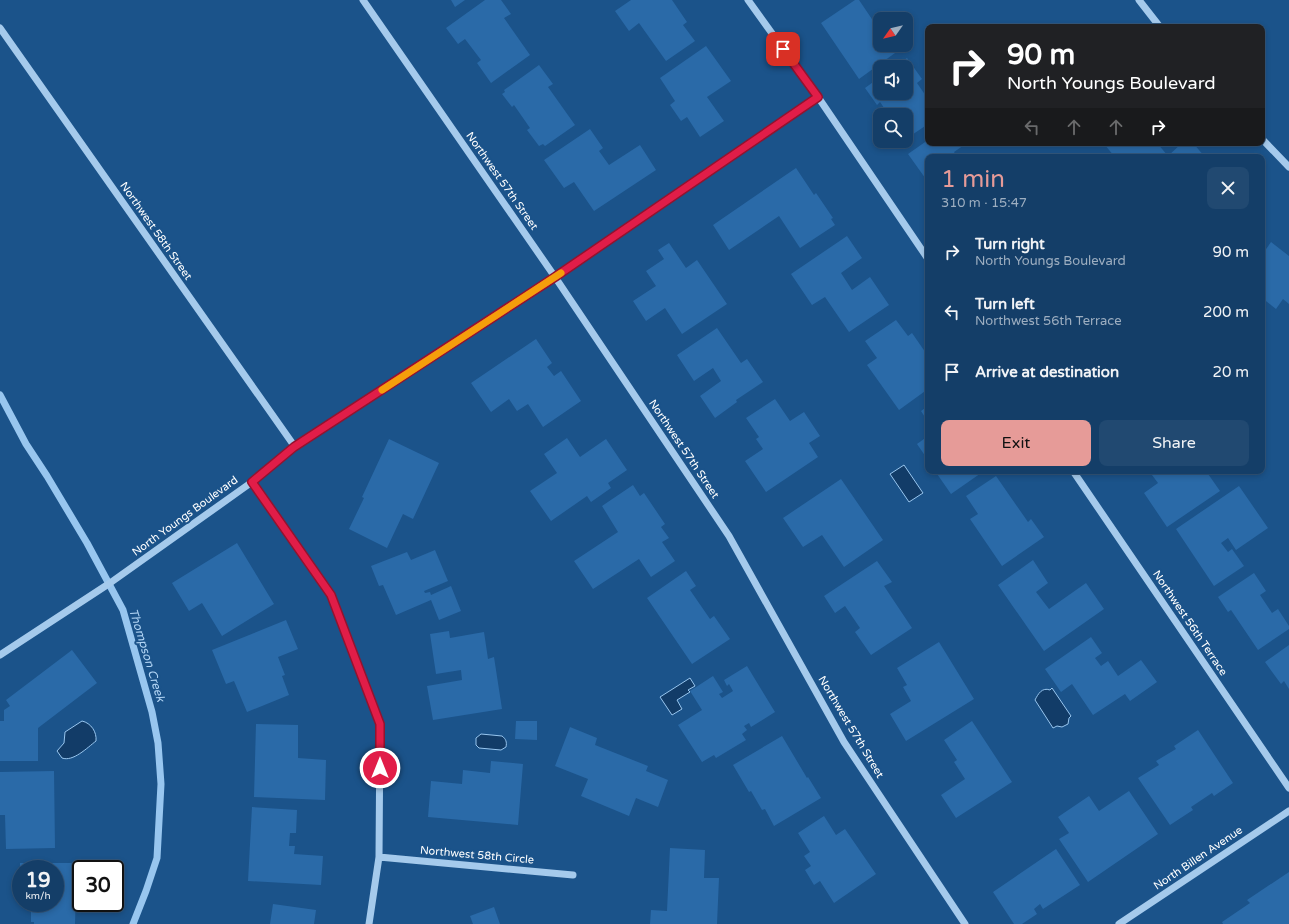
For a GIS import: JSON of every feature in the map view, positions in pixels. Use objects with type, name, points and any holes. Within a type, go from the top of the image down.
[{"type":"street","name":"Northwest 57th Street","points":[[363,0],[555,277],[729,536],[844,742],[965,924]]},
{"type":"street","points":[[748,0],[818,97],[925,255]]},
{"type":"street","points":[[1139,0],[1158,24]]},
{"type":"street","name":"Northwest 58th Street","points":[[0,28],[294,447]]},
{"type":"street","name":"North Youngs Boulevard","points":[[0,655],[130,569],[252,482],[294,447],[555,277],[818,97]]},
{"type":"street","points":[[1265,142],[1289,166]]},
{"type":"street","name":"Northwest 56th Terrace","points":[[1075,474],[1289,788]]},
{"type":"street","points":[[252,482],[331,595],[380,724],[379,857],[369,924]]},
{"type":"street","name":"North Billen Avenue","points":[[1119,924],[1289,811]]},
{"type":"street","name":"Northwest 58th Circle","points":[[379,857],[573,875]]},
{"type":"water","points":[[904,465],[923,493],[909,502],[890,474]]},
{"type":"water","points":[[690,678],[695,686],[688,690],[690,692],[677,700],[682,709],[672,715],[660,697]]},
{"type":"water","points":[[1052,688],[1071,716],[1068,724],[1062,727],[1057,726],[1053,728],[1035,700],[1039,693],[1043,690],[1050,690]]},
{"type":"water","points":[[82,721],[93,728],[96,734],[96,741],[84,751],[71,758],[62,758],[57,751],[64,743],[65,732]]},
{"type":"water","points":[[481,734],[502,736],[506,741],[506,747],[501,750],[479,748],[476,745],[476,738]]},
{"type":"building","points":[[451,0],[465,0],[455,7]]},
{"type":"building","points":[[485,0],[501,0],[511,14],[504,18],[530,55],[491,83],[477,63],[481,60],[465,39],[458,44],[446,28]]},
{"type":"building","points":[[631,0],[672,0],[687,22],[683,25],[695,41],[666,61],[639,23],[629,31],[615,11]]},
{"type":"building","points":[[855,0],[859,0],[873,21],[873,52],[895,53],[885,60],[873,60],[873,69],[859,79],[821,23]]},
{"type":"building","points":[[706,46],[731,81],[707,97],[724,121],[700,137],[687,117],[681,121],[670,105],[675,101],[660,78]]},
{"type":"building","points":[[539,65],[553,84],[548,87],[575,125],[545,146],[543,144],[539,146],[527,130],[530,128],[514,105],[512,107],[502,94],[505,92],[504,90]]},
{"type":"building","points":[[913,66],[922,79],[917,83],[925,95],[925,126],[913,134],[913,108],[884,108],[880,102],[877,105],[873,100],[913,100]]},
{"type":"building","points":[[873,82],[873,99],[865,88]]},
{"type":"building","points":[[590,129],[603,148],[599,151],[609,165],[640,145],[656,170],[594,211],[574,182],[564,188],[544,160]]},
{"type":"building","points":[[925,142],[925,146],[963,146],[954,152],[955,154],[925,154],[925,178],[908,154]]},
{"type":"building","points":[[1106,146],[1160,146],[1166,154],[1112,154]]},
{"type":"building","points":[[1179,146],[1196,146],[1202,154],[1170,154]]},
{"type":"building","points":[[796,168],[814,195],[816,193],[833,218],[831,219],[835,225],[800,248],[779,216],[729,250],[713,225]]},
{"type":"building","points":[[847,236],[862,258],[841,273],[852,290],[870,277],[889,305],[849,332],[825,297],[812,305],[791,274]]},
{"type":"building","points":[[1271,242],[1289,256],[1289,304],[1283,299],[1276,309],[1265,300],[1265,251]]},
{"type":"building","points":[[669,243],[686,268],[697,260],[727,304],[682,334],[665,308],[646,321],[633,301],[656,286],[646,271],[664,259],[658,250]]},
{"type":"building","points":[[896,320],[908,336],[912,333],[925,352],[925,391],[899,410],[867,365],[877,358],[865,341]]},
{"type":"building","points":[[717,328],[741,363],[747,359],[763,382],[736,400],[737,402],[715,418],[700,396],[721,381],[713,368],[694,381],[677,355]]},
{"type":"building","points":[[536,339],[552,363],[547,367],[554,376],[561,371],[581,401],[543,427],[528,404],[517,411],[509,399],[491,412],[471,383]]},
{"type":"building","points":[[775,399],[790,421],[804,412],[820,436],[809,443],[818,457],[766,492],[745,461],[763,449],[756,439],[759,437],[746,418]]},
{"type":"building","points":[[925,408],[925,417],[921,411]]},
{"type":"building","points":[[567,438],[580,457],[606,439],[627,470],[608,483],[611,488],[591,502],[587,496],[551,521],[530,491],[557,473],[544,454]]},
{"type":"building","points":[[925,438],[925,456],[917,444]]},
{"type":"building","points":[[389,439],[439,463],[413,519],[403,514],[387,548],[349,529]]},
{"type":"building","points":[[937,474],[980,474],[951,494]]},
{"type":"building","points":[[1151,474],[1208,474],[1220,491],[1167,527],[1144,493],[1158,483]]},
{"type":"building","points":[[996,476],[1028,522],[1031,519],[1044,537],[1002,566],[970,519],[978,514],[966,496]]},
{"type":"building","points":[[841,479],[883,540],[844,567],[822,535],[803,547],[783,518]]},
{"type":"building","points":[[633,485],[640,496],[644,493],[665,524],[661,527],[669,538],[662,542],[675,561],[651,577],[639,559],[593,589],[574,561],[618,532],[602,506]]},
{"type":"building","points":[[1239,486],[1268,528],[1236,550],[1228,538],[1221,543],[1228,552],[1232,549],[1244,566],[1214,586],[1176,529]]},
{"type":"building","points":[[237,543],[274,604],[222,636],[202,603],[189,611],[172,583]]},
{"type":"building","points":[[435,550],[448,581],[424,591],[425,593],[430,592],[431,595],[451,586],[461,611],[439,620],[431,600],[396,615],[383,585],[379,586],[371,566],[407,552],[411,560]]},
{"type":"building","points":[[1033,560],[1048,583],[1036,592],[1049,609],[1086,583],[1104,609],[1044,651],[998,585]]},
{"type":"building","points":[[877,561],[892,582],[884,586],[912,628],[871,655],[855,632],[860,628],[845,606],[835,613],[824,596]]},
{"type":"building","points":[[686,571],[696,586],[690,590],[710,619],[714,616],[730,639],[692,664],[647,598]]},
{"type":"building","points":[[1254,573],[1266,591],[1260,595],[1272,613],[1278,609],[1289,626],[1289,629],[1258,650],[1231,610],[1228,612],[1218,597]]},
{"type":"building","points":[[286,620],[298,649],[278,657],[285,675],[282,676],[289,695],[247,712],[234,681],[226,684],[212,650]]},
{"type":"building","points":[[449,631],[450,638],[484,632],[488,659],[494,657],[502,709],[433,720],[427,686],[462,680],[461,670],[436,674],[430,634]]},
{"type":"building","points":[[1091,637],[1102,653],[1095,658],[1101,666],[1108,661],[1118,676],[1141,660],[1157,682],[1130,701],[1125,694],[1093,715],[1072,684],[1061,692],[1045,669]]},
{"type":"building","points":[[939,642],[974,699],[906,741],[890,714],[911,701],[903,687],[907,685],[897,668]]},
{"type":"building","points":[[1289,645],[1289,689],[1284,681],[1281,684],[1265,662]]},
{"type":"building","points":[[72,650],[97,683],[38,728],[38,761],[0,761],[0,721],[4,721],[4,710],[10,706],[6,700]]},
{"type":"building","points":[[747,666],[775,712],[751,727],[749,723],[744,726],[747,730],[742,734],[746,740],[716,758],[714,755],[702,762],[678,725],[702,710],[690,691],[713,676],[723,692],[719,694],[722,698],[733,691],[729,684],[727,686],[724,680]]},
{"type":"building","points":[[516,721],[537,721],[537,740],[515,739]]},
{"type":"building","points":[[972,721],[1012,782],[956,818],[941,795],[965,779],[954,762],[957,760],[944,740]]},
{"type":"building","points":[[256,724],[298,725],[298,758],[326,760],[325,800],[254,797]]},
{"type":"building","points":[[570,727],[597,738],[595,745],[648,766],[646,771],[668,780],[658,807],[636,798],[629,816],[581,796],[588,779],[555,766]]},
{"type":"building","points":[[1198,730],[1233,783],[1214,796],[1212,793],[1191,807],[1193,810],[1170,825],[1138,778],[1159,765],[1156,761],[1176,749],[1174,746]]},
{"type":"building","points":[[782,736],[807,778],[808,777],[821,798],[774,826],[765,809],[762,810],[733,765]]},
{"type":"building","points":[[491,761],[523,764],[518,825],[428,817],[431,781],[462,784],[463,770],[490,773]]},
{"type":"building","points":[[54,771],[55,848],[6,849],[5,815],[0,815],[0,772]]},
{"type":"building","points":[[1129,791],[1158,834],[1088,882],[1059,839],[1069,833],[1058,817],[1089,796],[1099,811]]},
{"type":"building","points":[[252,807],[297,810],[296,833],[290,833],[289,846],[295,846],[294,854],[323,856],[321,885],[248,881]]},
{"type":"building","points":[[824,816],[836,835],[845,829],[876,874],[834,903],[820,881],[814,885],[805,870],[811,866],[804,856],[810,852],[798,833]]},
{"type":"building","points":[[670,848],[705,850],[704,878],[719,878],[717,924],[650,924],[651,910],[667,911]]},
{"type":"building","points":[[1056,849],[1080,885],[1043,909],[1040,904],[1034,909],[1037,914],[1022,924],[1014,924],[993,892]]},
{"type":"building","points":[[64,863],[72,863],[72,912],[75,912],[75,924],[34,924],[34,922],[31,922],[31,912],[64,912]]},
{"type":"building","points":[[1289,872],[1289,924],[1223,924],[1222,922],[1250,903],[1247,900]]},
{"type":"building","points":[[273,904],[316,910],[314,924],[270,924]]},
{"type":"building","points":[[494,907],[500,924],[473,924],[470,916]]},
{"type":"waterway","name":"Thompson Creek","points":[[0,395],[26,444],[87,543],[123,610],[152,712],[158,743],[161,784],[157,858],[133,924]]},
{"type":"slow traffic","points":[[382,390],[561,273]]},
{"type":"route","points":[[380,768],[380,724],[331,595],[252,482],[294,447],[555,277],[818,97],[783,49]]}]
